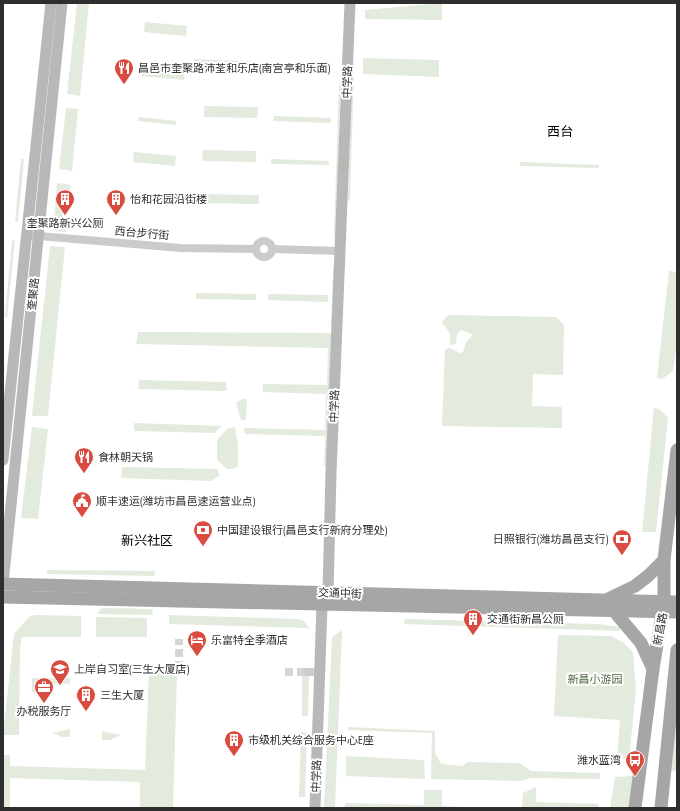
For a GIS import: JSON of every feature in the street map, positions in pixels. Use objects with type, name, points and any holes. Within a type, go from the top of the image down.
[{"type":"main road","name":"奎聚路","points":[[3,460],[51,3]]},
{"type":"main road","name":"奎聚路","points":[[3,584],[62,3]]},
{"type":"main road","name":"中学路","points":[[315,808],[319,672],[325,599],[331,473],[350,3]]},
{"type":"main road","name":"新昌路","points":[[635,808],[652,669],[668,605],[664,560],[677,450]]},
{"type":"main road","points":[[652,669],[641,643],[610,606],[648,576],[664,560]]},
{"type":"main road","name":"交通中街","points":[[3,584],[325,599]]},
{"type":"main road","name":"交通中街","points":[[3,597],[325,599],[610,606],[668,605],[677,612]]},
{"type":"main road","name":"新昌路","points":[[661,808],[677,650]]},
{"type":"street","name":"西台步行街","points":[[27,235],[181,248],[256,249],[258,243],[263,241],[268,243],[272,249],[340,251]]},
{"type":"street","points":[[307,672],[319,672]]},
{"type":"green space","points":[[77,3],[89,3],[80,96],[67,94]]},
{"type":"green space","points":[[442,3],[442,20],[365,19],[365,10]]},
{"type":"green space","points":[[145,22],[187,26],[186,36],[144,32]]},
{"type":"green space","points":[[363,58],[439,60],[439,77],[363,74]]},
{"type":"green space","points":[[194,59],[260,62],[260,74],[194,73]]},
{"type":"green space","points":[[143,66],[185,70],[184,80],[142,76]]},
{"type":"green space","points":[[352,68],[354,69],[350,200],[348,200]]},
{"type":"green space","points":[[341,80],[336,235],[334,235],[339,81]]},
{"type":"green space","points":[[204,106],[258,107],[257,118],[204,117]]},
{"type":"green space","points":[[66,108],[78,109],[72,171],[59,169]]},
{"type":"green space","points":[[274,116],[331,118],[331,123],[273,121]]},
{"type":"green space","points":[[138,117],[176,121],[176,125],[138,121]]},
{"type":"green space","points":[[203,150],[256,151],[256,162],[202,161]]},
{"type":"green space","points":[[134,152],[176,156],[175,166],[133,162]]},
{"type":"green space","points":[[21,159],[24,159],[18,222],[15,221]]},
{"type":"green space","points":[[271,159],[329,161],[329,165],[271,164]]},
{"type":"green space","points":[[520,162],[599,165],[599,168],[520,166]]},
{"type":"green space","points":[[57,183],[71,185],[69,206],[63,206],[62,219],[68,220],[66,232],[53,231]]},
{"type":"green space","points":[[198,194],[259,195],[259,204],[198,203]]},
{"type":"green space","points":[[12,240],[15,241],[7,317],[5,317]]},
{"type":"green space","points":[[50,246],[65,247],[48,416],[32,416]]},
{"type":"green space","points":[[333,269],[335,269],[328,463],[324,467],[325,436],[245,434],[244,428],[325,430],[326,394],[263,392],[263,384],[327,385],[328,348],[136,344],[138,332],[331,333]]},
{"type":"green space","points":[[669,271],[677,272],[677,340],[673,371],[662,379],[657,378]]},
{"type":"green space","points":[[196,293],[256,294],[256,300],[196,299]]},
{"type":"green space","points":[[268,294],[328,295],[328,302],[268,300]]},
{"type":"green space","points":[[448,315],[556,317],[564,325],[563,375],[533,374],[532,406],[562,407],[562,428],[442,426],[445,349],[450,348],[459,353],[463,352],[466,342],[472,336],[472,334],[461,330],[457,334],[456,344],[450,345],[450,334],[442,322]]},
{"type":"green space","points":[[139,380],[226,382],[227,391],[138,389]]},
{"type":"green space","points":[[243,399],[247,399],[246,420],[241,420],[236,403]]},
{"type":"green space","points":[[654,408],[659,409],[668,418],[656,532],[642,532]]},
{"type":"green space","points":[[134,423],[222,426],[214,433],[134,431]]},
{"type":"green space","points":[[32,427],[48,429],[38,519],[21,518]]},
{"type":"green space","points":[[235,427],[238,445],[238,467],[227,469],[217,460],[217,440],[227,429]]},
{"type":"green space","points":[[122,467],[217,469],[220,475],[211,481],[121,478]]},
{"type":"green space","points":[[47,570],[155,571],[154,576],[47,574]]},
{"type":"green space","points":[[100,609],[152,609],[153,615],[98,614]]},
{"type":"green space","points":[[35,615],[81,616],[81,637],[22,637],[20,649],[19,735],[3,735],[14,634],[29,617]]},
{"type":"green space","points":[[169,615],[299,619],[304,621],[309,628],[169,624]]},
{"type":"green space","points":[[96,617],[147,618],[147,637],[96,637]]},
{"type":"green space","points":[[405,619],[598,624],[620,627],[620,631],[404,624]]},
{"type":"green space","points":[[342,630],[335,808],[324,808],[332,637]]},
{"type":"green space","name":"新昌小游园","points":[[558,635],[611,636],[624,643],[633,652],[636,690],[629,759],[617,758],[620,720],[554,716]]},
{"type":"green space","points":[[149,672],[177,674],[173,808],[140,808],[140,782],[10,778],[10,808],[3,808],[3,755],[10,755],[10,766],[145,770]]},
{"type":"green space","points":[[302,676],[309,676],[308,716],[302,716]]},
{"type":"green space","points":[[32,678],[70,678],[70,684],[42,683],[42,692],[32,692]]},
{"type":"green space","points":[[677,702],[677,772],[670,770]]},
{"type":"green space","points":[[348,727],[435,731],[435,753],[441,764],[462,766],[468,762],[519,763],[531,771],[600,773],[600,779],[530,778],[520,781],[431,779],[432,733],[348,730]]},
{"type":"green space","points":[[70,729],[70,737],[62,737],[52,733]]},
{"type":"green space","points":[[102,731],[121,735],[110,740],[102,740]]},
{"type":"green space","points":[[301,732],[307,733],[305,797],[299,797]]},
{"type":"green space","points":[[346,756],[424,760],[425,779],[346,776]]},
{"type":"green space","points":[[633,776],[629,808],[610,808],[615,777]]},
{"type":"green space","points":[[536,787],[536,802],[599,804],[598,808],[522,808],[523,793]]},
{"type":"green space","points":[[424,790],[442,790],[442,806],[485,808],[345,808],[345,803],[424,805]]},
{"type":"tunnel","points":[[179,639],[179,669]]},
{"type":"tunnel","points":[[285,672],[307,672]]},
{"type":"place","name":"昌邑市奎聚路沛荃和乐店(南宫亭和乐面)","points":[[124,85]]},
{"type":"place","name":"奎聚路新兴公厕","points":[[65,216]]},
{"type":"place","name":"怡和花园沿街楼","points":[[116,216]]},
{"type":"place","name":"食林朝天锅","points":[[84,474]]},
{"type":"place","name":"顺丰速运(潍坊市昌邑速运营业点)","points":[[82,518]]},
{"type":"place","name":"中国建设银行(昌邑支行新府分理处)","points":[[203,547]]},
{"type":"place","name":"日照银行(潍坊昌邑支行)","points":[[622,556]]},
{"type":"place","name":"交通街新昌公厕","points":[[473,636]]},
{"type":"place","name":"乐富特全季酒店","points":[[197,657]]},
{"type":"place","name":"上岸自习室(三生大厦店)","points":[[60,686]]},
{"type":"place","name":"办税服务厅","points":[[44,704]]},
{"type":"place","name":"三生大厦","points":[[86,712]]},
{"type":"place","name":"市级机关综合服务中心E座","points":[[234,757]]},
{"type":"place","name":"潍水蓝湾","points":[[635,777]]},
{"type":"district","name":"西台","points":[[560,131]]},
{"type":"district","name":"新兴社区","points":[[147,540]]}]
